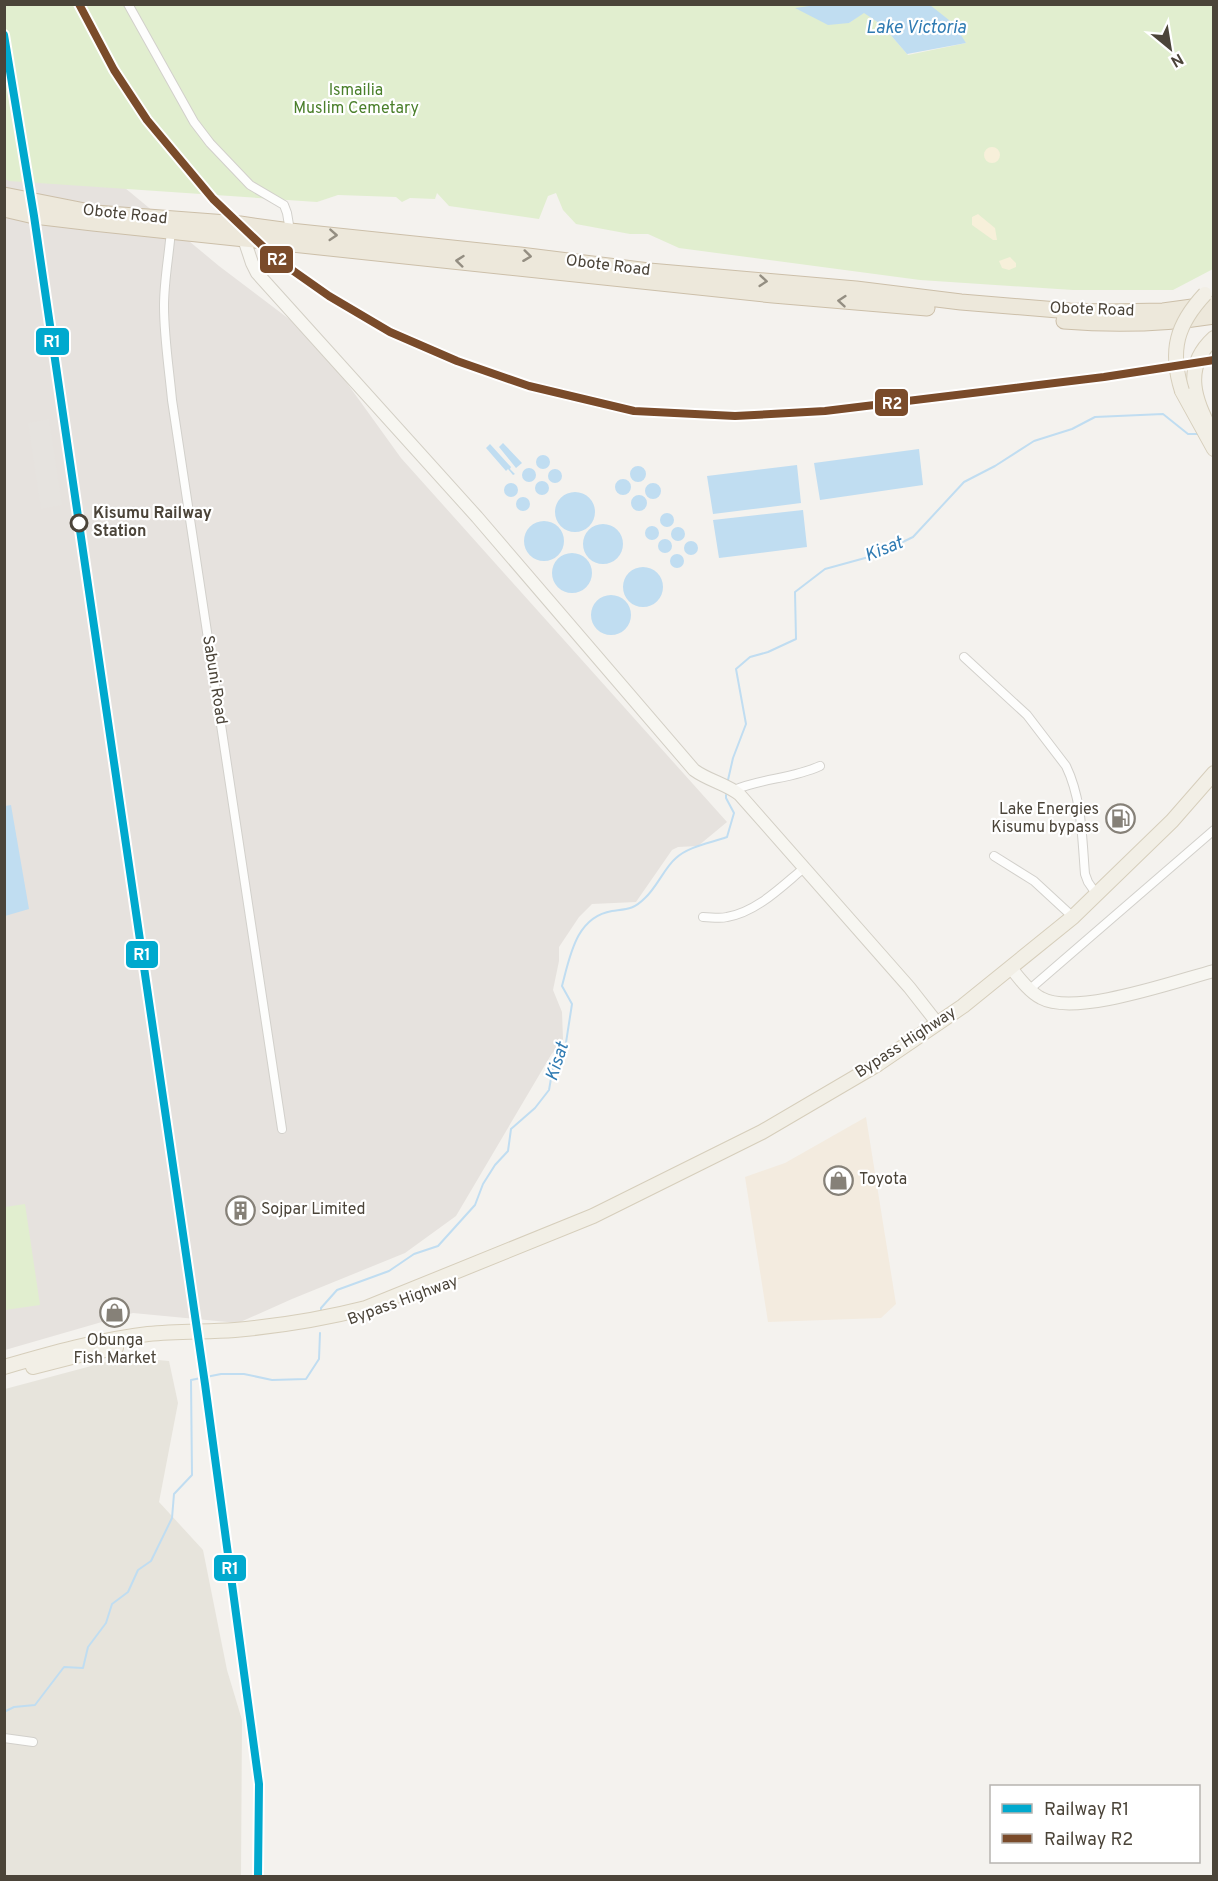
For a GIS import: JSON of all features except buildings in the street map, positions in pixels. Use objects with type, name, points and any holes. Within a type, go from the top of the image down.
[{"type":"highway","name":"Obote Road","points":[[4,195],[94,218],[171,230],[290,231],[347,236],[649,271],[856,289],[962,302],[1070,311],[1163,311],[1214,304]]},
{"type":"highway","points":[[4,209],[34,216],[94,218]]},
{"type":"highway","name":"Obote Road","points":[[94,218],[242,231],[772,295],[1065,321],[1111,324],[1152,323],[1214,316]]},
{"type":"main road","points":[[1214,289],[1205,294],[1193,307],[1181,325],[1175,359],[1182,391],[1214,449]]},
{"type":"main road","points":[[1214,338],[1200,353],[1194,370],[1194,388],[1199,406],[1214,436]]},
{"type":"main road","name":"Bypass Highway","points":[[4,1366],[96,1342],[148,1334],[208,1335],[296,1323],[366,1308],[546,1237],[633,1197],[762,1132],[878,1064],[938,1024],[1073,917],[1172,821],[1214,773]]},
{"type":"main road","name":"Bypass Highway","points":[[4,1376],[81,1355],[186,1335]]},
{"type":"street","points":[[128,4],[194,122],[210,143],[250,185],[284,205],[290,231]]},
{"type":"street","name":"Sabuni Road","points":[[171,230],[164,304],[165,338],[172,400],[282,1129]]},
{"type":"street","points":[[242,231],[257,273],[477,518],[694,770],[705,778],[734,790],[754,809],[909,987],[938,1024]]},
{"type":"street","points":[[964,657],[1027,715],[1066,766],[1071,776],[1080,814],[1085,874],[1097,895]]},
{"type":"street","points":[[734,790],[764,780],[795,776],[820,765]]},
{"type":"street","points":[[1030,988],[1214,830]]},
{"type":"street","points":[[994,856],[1034,881],[1073,917]]},
{"type":"street","points":[[703,917],[730,917],[748,910],[767,898],[804,868]]},
{"type":"street","points":[[1011,968],[1039,998],[1050,1002],[1106,999],[1149,990],[1214,970]]},
{"type":"street","points":[[4,1738],[33,1742]]},
{"type":"shaded area","points":[[42,4],[107,173],[219,266],[289,319],[339,372],[401,458],[727,822],[698,846],[678,847],[672,850],[636,902],[592,904],[579,917],[559,947],[559,961],[553,990],[562,1012],[563,1039],[551,1055],[456,1216],[405,1253],[238,1323],[133,1313],[5,1350],[4,5]]},
{"type":"shaded area","points":[[49,419],[62,505],[41,509],[28,423]]},
{"type":"shaded area","points":[[866,1117],[896,1304],[881,1318],[768,1322],[745,1177],[785,1163]]},
{"type":"shaded area","points":[[125,1357],[169,1361],[178,1403],[159,1502],[203,1550],[227,1670],[242,1720],[241,1876],[5,1876],[5,1389]]},
{"type":"green space","name":"Ismailia Muslim Cemetary","points":[[4,5],[817,5],[797,9],[849,23],[864,12],[882,25],[908,55],[966,43],[930,5],[1213,5],[1213,269],[1173,290],[1073,290],[920,280],[679,248],[648,234],[630,234],[576,224],[563,210],[556,193],[548,196],[539,219],[449,206],[437,193],[435,199],[410,198],[402,202],[396,197],[338,195],[317,202],[9,181],[4,178]]},
{"type":"green space","points":[[25,1204],[40,1305],[5,1310],[5,1207]]},
{"type":"sand","points":[[992,147],[998,149],[1000,155],[998,161],[992,163],[986,161],[984,155],[986,149]]},
{"type":"sand","points":[[978,214],[995,228],[997,240],[993,240],[972,225],[972,217]]},
{"type":"sand","points":[[1010,257],[1016,263],[1016,267],[1009,270],[1002,268],[999,261]]},
{"type":"water","name":"Lake Victoria","points":[[816,5],[930,5],[954,24],[966,43],[907,54],[882,25],[864,13],[849,23],[828,25],[795,8]]},
{"type":"water","points":[[503,443],[522,463],[516,468],[499,447]]},
{"type":"water","points":[[490,444],[515,474],[513,475],[508,469],[506,471],[486,448]]},
{"type":"water","points":[[919,449],[923,485],[820,500],[814,463]]},
{"type":"water","points":[[540,455],[546,455],[550,462],[546,469],[540,469],[536,465],[536,459]]},
{"type":"water","points":[[797,465],[801,503],[713,514],[707,476]]},
{"type":"water","points":[[635,466],[641,466],[646,474],[644,480],[635,482],[630,477],[630,471]]},
{"type":"water","points":[[526,468],[532,468],[536,475],[532,482],[526,482],[522,478],[522,472]]},
{"type":"water","points":[[552,469],[558,469],[562,476],[558,483],[552,483],[548,479],[548,473]]},
{"type":"water","points":[[620,479],[626,479],[631,487],[629,493],[620,495],[615,490],[615,484]]},
{"type":"water","points":[[539,481],[545,481],[549,488],[545,495],[539,495],[535,491],[535,485]]},
{"type":"water","points":[[508,483],[514,483],[518,490],[514,497],[508,497],[504,493],[504,487]]},
{"type":"water","points":[[650,483],[656,483],[661,491],[659,497],[650,499],[645,494],[645,488]]},
{"type":"water","points":[[575,492],[589,498],[595,512],[589,526],[575,532],[561,526],[555,512],[561,498]]},
{"type":"water","points":[[636,495],[642,495],[647,503],[645,509],[636,511],[631,506],[631,500]]},
{"type":"water","points":[[520,497],[526,497],[530,504],[526,511],[520,511],[516,507],[516,501]]},
{"type":"water","points":[[803,510],[807,547],[719,558],[713,520]]},
{"type":"water","points":[[664,513],[670,513],[674,520],[670,527],[664,527],[660,523],[660,517]]},
{"type":"water","points":[[544,521],[558,527],[564,541],[558,555],[544,561],[530,555],[524,541],[530,527]]},
{"type":"water","points":[[603,524],[617,530],[623,544],[617,558],[603,564],[589,558],[583,544],[589,530]]},
{"type":"water","points":[[649,526],[655,526],[659,533],[655,540],[649,540],[645,536],[645,530]]},
{"type":"water","points":[[675,527],[681,527],[685,534],[681,541],[675,541],[671,537],[671,531]]},
{"type":"water","points":[[662,539],[668,539],[672,546],[668,553],[662,553],[658,549],[658,543]]},
{"type":"water","points":[[688,541],[694,541],[698,548],[694,555],[688,555],[684,551],[684,545]]},
{"type":"water","points":[[572,553],[586,559],[592,573],[586,587],[572,593],[558,587],[552,573],[558,559]]},
{"type":"water","points":[[674,554],[680,554],[684,561],[680,568],[674,568],[670,564],[670,558]]},
{"type":"water","points":[[643,567],[657,573],[663,587],[657,601],[643,607],[629,601],[623,587],[629,573]]},
{"type":"water","points":[[611,595],[625,601],[631,615],[625,629],[611,635],[597,629],[591,615],[597,601]]},
{"type":"water","points":[[11,805],[29,909],[5,916],[5,806]]},
{"type":"waterway","name":"Kisat","points":[[728,780],[733,758],[746,724],[736,669],[750,657],[768,652],[796,639],[795,592],[825,569],[876,555],[913,537],[964,482],[995,466],[1034,441],[1072,429],[1095,417],[1163,414],[1188,434],[1200,434]]},
{"type":"waterway","name":"Kisat","points":[[321,1313],[321,1308],[337,1290],[389,1271],[414,1254],[438,1246],[475,1205],[483,1184],[495,1165],[508,1151],[511,1129],[535,1108],[549,1090],[553,1067],[565,1049],[572,1004],[562,986],[572,951],[582,929],[600,915],[630,908],[641,902],[681,854],[727,837],[734,813],[726,795]]},
{"type":"waterway","points":[[4,1712],[14,1707],[35,1705],[64,1667],[83,1668],[88,1647],[106,1623],[112,1604],[128,1592],[138,1570],[151,1561],[172,1518],[174,1494],[192,1475],[191,1380],[221,1374],[244,1374],[272,1380],[306,1379],[319,1359],[320,1333]]},
{"type":"rail line","name":"R2","points":[[79,4],[114,70],[147,120],[213,199],[275,258],[329,296],[390,332],[457,361],[529,386],[634,411],[735,416],[825,411],[1104,377],[1214,360]]},
{"type":"rail line","name":"R1","points":[[4,35],[34,216],[205,1384],[259,1784],[258,1876]]},
{"type":"place","name":"Kisumu Railway Station","points":[[79,523]]},
{"type":"place","name":"Lake Energies Kisumu bypass","points":[[1120,819]]},
{"type":"place","name":"Toyota","points":[[838,1180]]},
{"type":"place","name":"Sojpar Limited","points":[[240,1210]]},
{"type":"place","name":"Obunga Fish Market","points":[[115,1313]]}]
